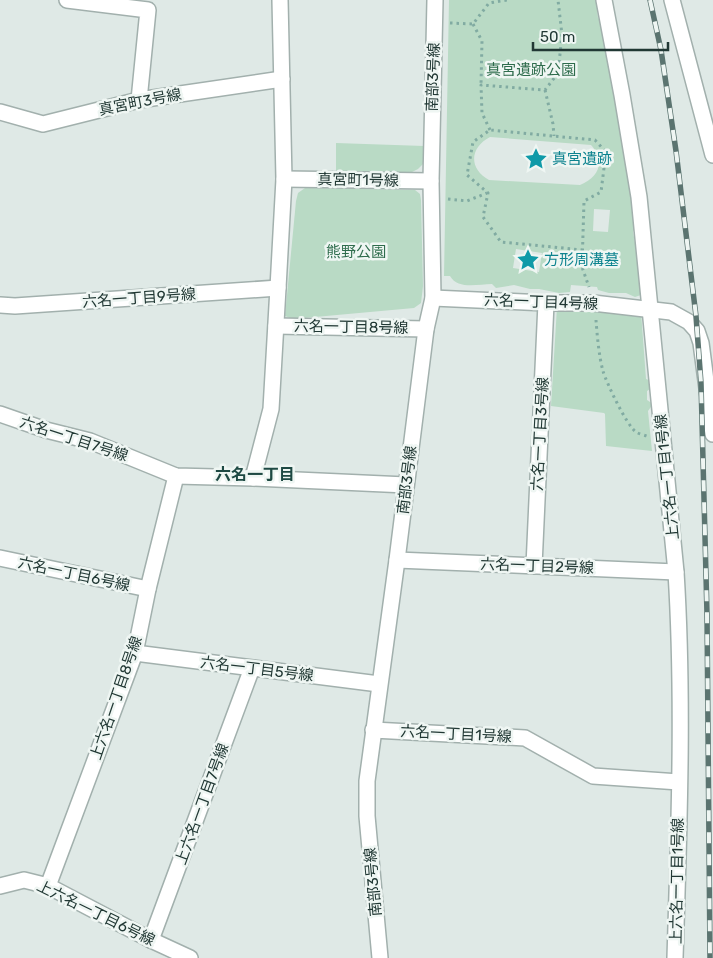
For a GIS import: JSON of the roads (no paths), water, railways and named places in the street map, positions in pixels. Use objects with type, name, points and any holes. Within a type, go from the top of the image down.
[{"type":"street","points":[[67,0],[148,10],[139,100]]},
{"type":"street","points":[[253,478],[271,409],[276,326],[284,179],[280,0]]},
{"type":"street","name":"南部3号線","points":[[380,958],[367,816],[367,781],[426,329],[432,298],[430,180],[435,0]]},
{"type":"street","name":"上六名一丁目1号線","points":[[604,0],[622,95],[638,197],[676,572],[680,628],[675,958]]},
{"type":"street","points":[[672,0],[713,155]]},
{"type":"street","name":"真宮町3号線","points":[[0,112],[43,124],[139,100],[282,79]]},
{"type":"street","name":"真宮町1号線","points":[[284,179],[430,180]]},
{"type":"street","name":"六名一丁目9号線","points":[[0,305],[16,306],[278,288]]},
{"type":"street","name":"六名一丁目4号線","points":[[432,298],[593,303],[671,312],[689,322],[697,331],[705,366],[713,434]]},
{"type":"street","name":"六名一丁目3号線","points":[[534,566],[546,303]]},
{"type":"street","name":"六名一丁目8号線","points":[[276,326],[426,329]]},
{"type":"street","name":"六名一丁目7号線","points":[[0,414],[46,430],[90,441],[176,476]]},
{"type":"street","points":[[176,476],[406,485]]},
{"type":"street","name":"上六名一丁目8号線","points":[[48,886],[134,653],[176,476]]},
{"type":"street","name":"六名一丁目6号線","points":[[0,558],[148,589]]},
{"type":"street","name":"六名一丁目2号線","points":[[397,560],[676,572]]},
{"type":"street","name":"六名一丁目5号線","points":[[134,653],[379,684]]},
{"type":"street","name":"上六名一丁目7号線","points":[[151,940],[252,668]]},
{"type":"street","name":"六名一丁目1号線","points":[[373,730],[526,738],[593,776],[679,782]]},
{"type":"street","name":"上六名一丁目6号線","points":[[0,886],[24,880],[48,886],[151,940],[190,958]]},
{"type":"railway","points":[[650,0],[661,50],[676,151],[696,316],[701,383],[707,614],[710,958]]},
{"type":"place","name":"真宮遺跡","points":[[536,159]]},
{"type":"place","name":"方形周溝墓","points":[[528,260]]},
{"type":"district","name":"六名一丁目","points":[[255,474]]},
{"type":"park label","name":"真宮遺跡公園","points":[[531,70]]},
{"type":"park label","name":"熊野公園","points":[[356,252]]}]
